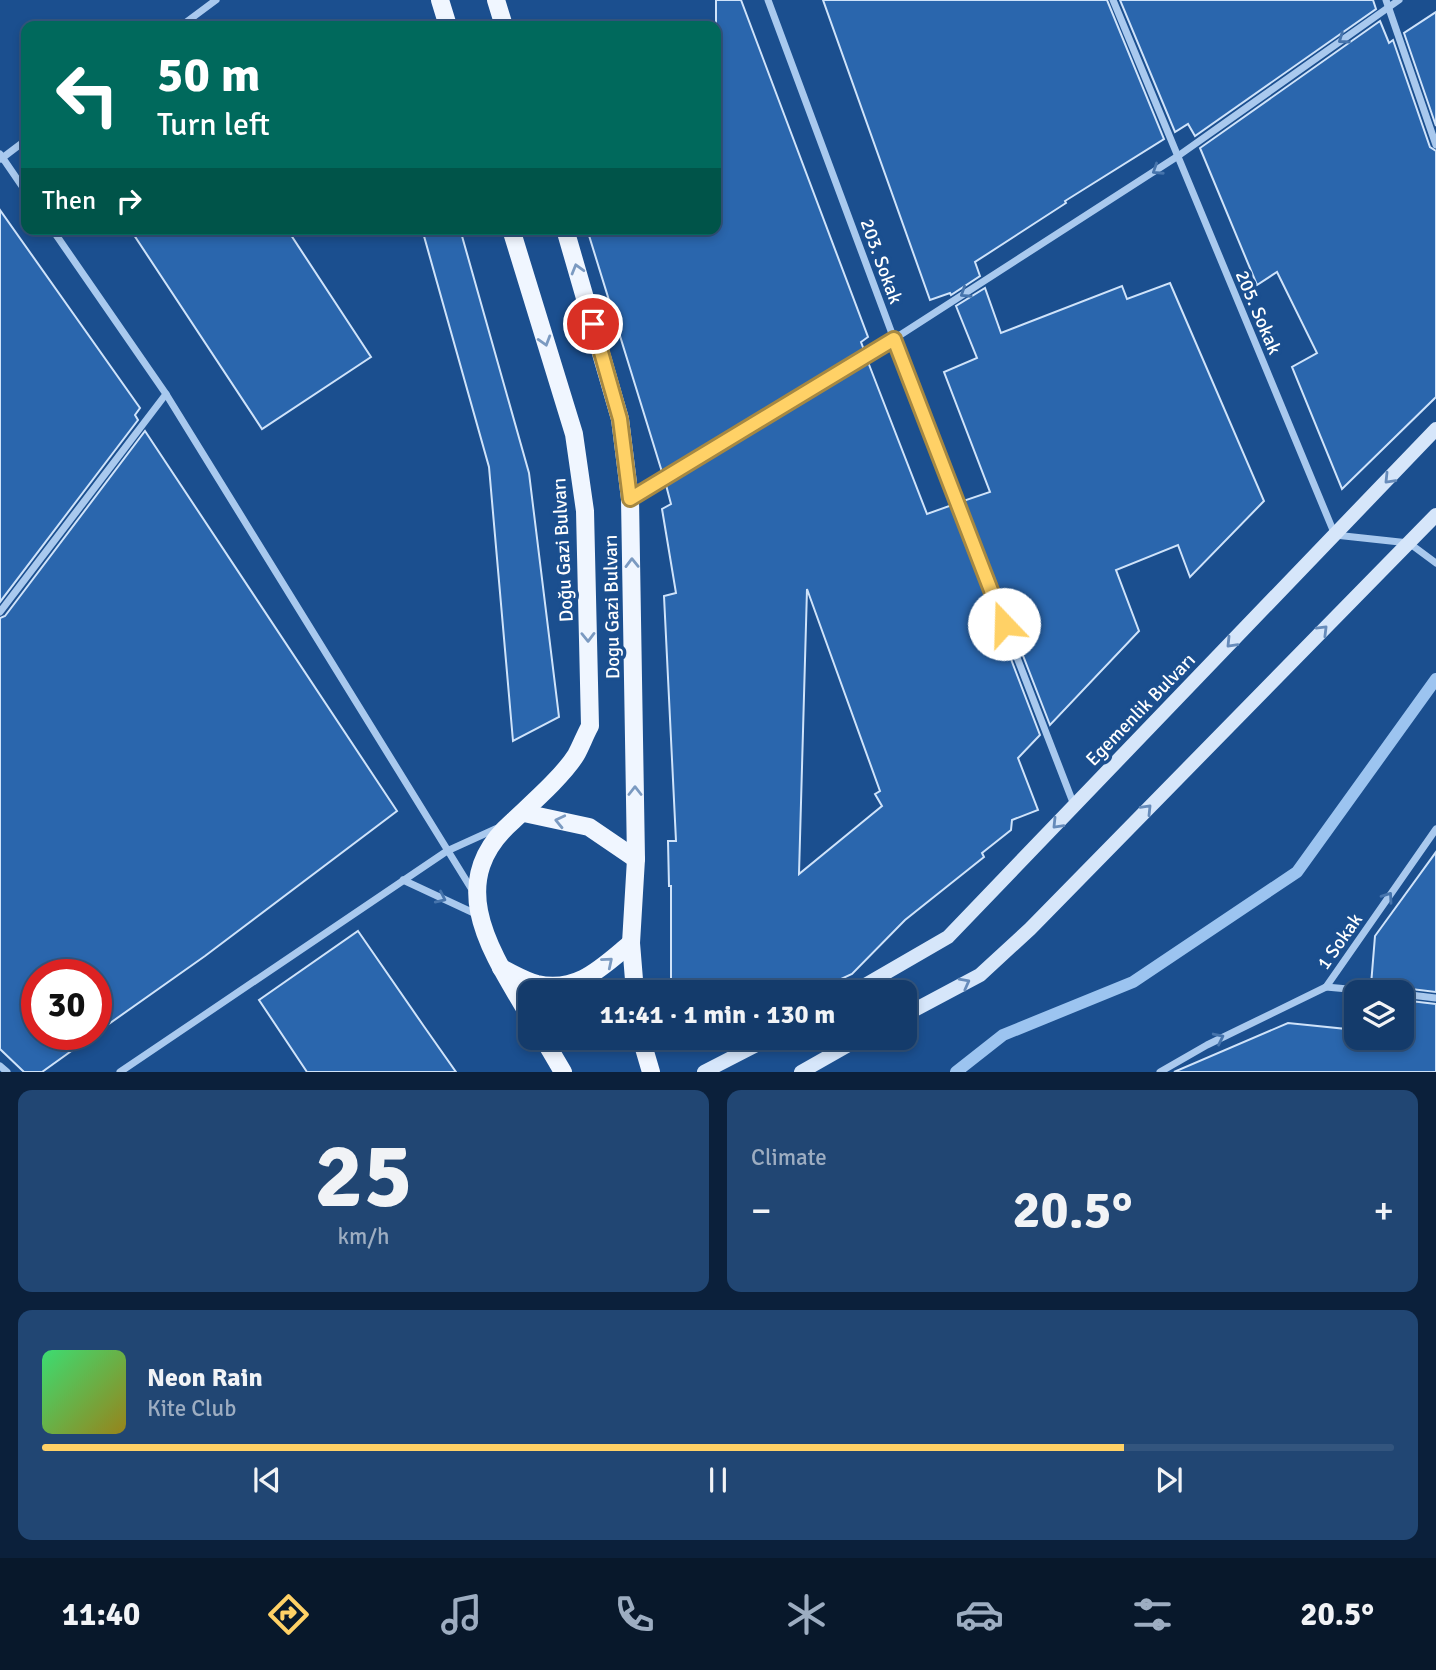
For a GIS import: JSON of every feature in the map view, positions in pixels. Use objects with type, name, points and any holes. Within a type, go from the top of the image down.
[{"type":"main road","points":[[440,0],[446,21]]},
{"type":"main road","points":[[496,0],[502,21]]},
{"type":"main road","name":"Doğu Gazi Bulvarı","points":[[512,235],[573,434],[585,511],[590,726],[575,757],[488,850],[477,877],[475,894],[478,915],[501,968],[518,997]]},
{"type":"main road","name":"Dogu Gazi Bulvarı","points":[[567,235],[620,419],[630,499],[636,859],[631,943],[634,980]]},
{"type":"main road","name":"Egemenlik Bulvarı","points":[[874,980],[948,937],[1436,429]]},
{"type":"main road","points":[[917,1009],[980,975],[1030,929],[1436,515]]},
{"type":"main road","points":[[518,817],[589,827],[636,859]]},
{"type":"main road","points":[[501,968],[537,984],[570,984],[591,977],[631,943]]},
{"type":"main road","points":[[550,1050],[563,1072]]},
{"type":"main road","points":[[645,1050],[651,1072]]},
{"type":"main road","points":[[704,1072],[747,1050]]},
{"type":"main road","points":[[801,1072],[840,1050]]},
{"type":"street","points":[[188,21],[216,0]]},
{"type":"street","name":"203. Sokak","points":[[768,0],[894,339],[1074,806]]},
{"type":"street","name":"205. Sokak","points":[[1113,0],[1335,535]]},
{"type":"street","points":[[630,499],[894,339],[1178,156],[1387,3],[1399,0]]},
{"type":"street","points":[[1387,3],[1436,145]]},
{"type":"street","points":[[21,143],[1,157],[21,185]]},
{"type":"street","points":[[56,235],[166,394],[475,894]]},
{"type":"street","points":[[0,612],[166,394]]},
{"type":"street","points":[[1335,535],[1409,543],[1436,563]]},
{"type":"street","points":[[120,1072],[447,851],[518,817]]},
{"type":"street","name":"1 Sokak","points":[[1160,1072],[1206,1045],[1326,987],[1436,829]]},
{"type":"street","points":[[403,880],[478,915]]},
{"type":"street","points":[[1326,987],[1344,989]]},
{"type":"street","points":[[1414,995],[1436,998]]},
{"type":"street","points":[[0,1066],[7,1072]]},
{"type":"building","points":[[716,0],[741,0],[868,337],[861,342],[864,350],[662,472],[589,235],[721,235],[721,21],[716,21]]},
{"type":"building","points":[[823,0],[1107,0],[1164,139],[975,262],[980,276],[951,295],[950,293],[930,300]]},
{"type":"building","points":[[1120,0],[1373,0],[1376,9],[1195,136],[1188,124],[1175,132]]},
{"type":"building","points":[[1436,12],[1436,126],[1404,33]]},
{"type":"building","points":[[1380,21],[1389,43],[1393,40],[1430,147],[1436,151],[1436,397],[1342,489],[1292,367],[1317,353],[1277,272],[1257,285],[1200,148]]},
{"type":"building","points":[[0,210],[140,408],[135,415],[138,420],[0,602]]},
{"type":"building","points":[[134,235],[291,235],[371,357],[262,429]]},
{"type":"building","points":[[424,235],[462,235],[529,473],[559,717],[513,741],[489,467]]},
{"type":"building","points":[[1170,283],[1264,501],[1190,577],[1178,545],[1116,570],[1139,631],[1050,725],[963,501],[990,492],[944,372],[977,358],[956,306],[985,288],[1001,333],[1122,286],[1127,299]]},
{"type":"building","points":[[868,362],[927,514],[952,505],[1040,735],[1018,758],[1038,810],[1012,820],[1011,830],[982,853],[984,857],[905,920],[852,974],[839,980],[671,980],[668,841],[676,841],[664,596],[676,593],[662,509],[671,504],[666,485]],"holes":[[[807,589],[880,791],[875,794],[882,806],[799,874]]]},
{"type":"building","points":[[145,431],[397,811],[205,956],[112,1022],[112,959],[21,959],[21,1050],[73,1050],[42,1072],[24,1072],[0,1049],[0,618],[5,616]]},
{"type":"building","points":[[1436,852],[1436,992],[1414,989],[1414,980],[1371,980],[1375,936]]},
{"type":"building","points":[[358,931],[456,1072],[307,1072],[259,1000]]},
{"type":"building","points":[[1414,1001],[1436,1004],[1436,1072],[1174,1072],[1288,1023],[1344,1029],[1344,1050],[1414,1050]]},
{"type":"waterway","points":[[956,1072],[1003,1035],[1133,982],[1297,872],[1436,679]]},
{"type":"route","points":[[593,324],[620,419],[630,499],[894,339],[1004,624]]}]
